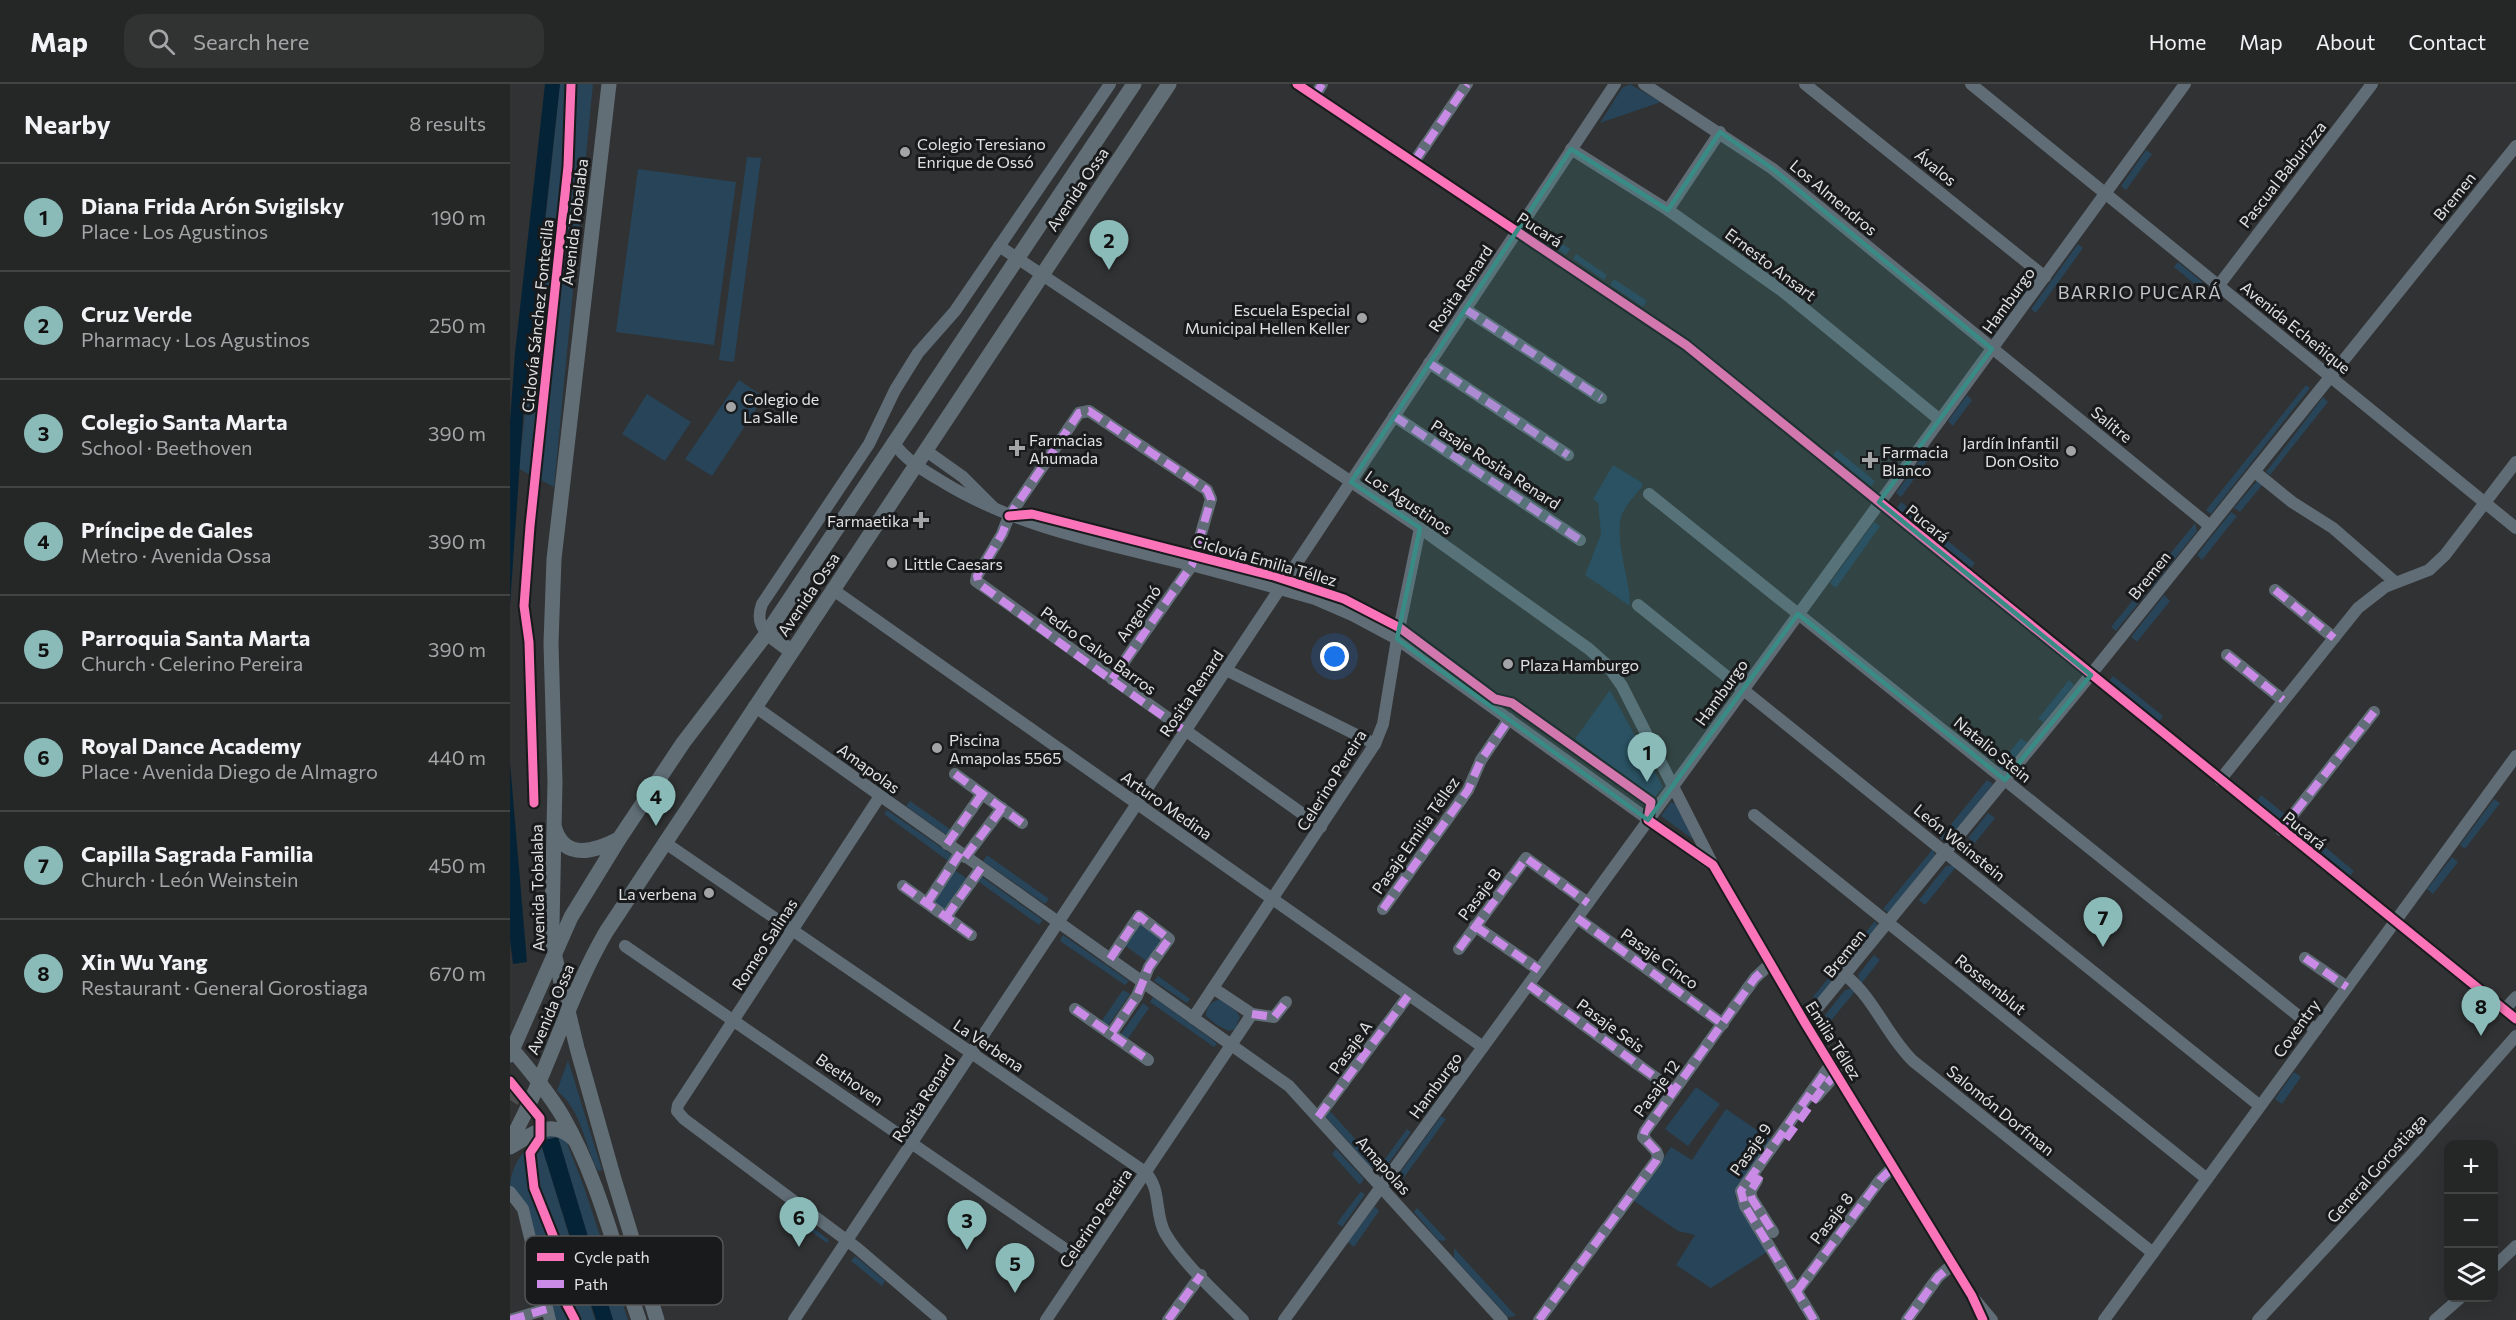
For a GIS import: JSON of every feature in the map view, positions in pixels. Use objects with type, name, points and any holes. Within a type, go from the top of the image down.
[{"type":"main road","name":"Avenida Tobalaba","points":[[609,84],[554,559],[551,643],[555,782],[552,925],[554,953],[568,1009],[601,1135],[632,1236]]},
{"type":"main road","name":"Avenida Ossa","points":[[511,1051],[575,910],[619,838],[683,743],[767,633],[1134,84]]},
{"type":"main road","name":"Avenida Ossa","points":[[510,1142],[539,1082],[568,1009],[606,932],[1169,84]]},
{"type":"main road","points":[[767,633],[791,651]]},
{"type":"main road","points":[[554,826],[563,844],[572,850],[597,849],[619,838]]},
{"type":"main road","points":[[511,1051],[539,1082],[562,1115],[597,1191],[612,1236]]},
{"type":"main road","points":[[510,1147],[548,1129],[561,1130],[575,1139]]},
{"type":"main road","points":[[634,1305],[639,1320]]},
{"type":"main road","name":"Avenida Tobalaba","points":[[652,1305],[657,1320]]},
{"type":"street","name":"Avenida Ossa","points":[[767,633],[759,617],[766,597],[869,444],[895,390],[918,353],[955,311],[1110,84]]},
{"type":"street","name":"Pucará","points":[[1297,84],[1686,345],[2516,1019]]},
{"type":"street","points":[[1315,96],[1322,84]]},
{"type":"street","points":[[1414,162],[1467,84]]},
{"type":"street","name":"Rosita Renard","points":[[794,1320],[1615,84]]},
{"type":"street","name":"Los Almendros","points":[[1644,84],[1773,168],[1992,350]]},
{"type":"street","name":"Ávalos","points":[[1805,84],[2045,277]]},
{"type":"street","name":"Avenida Echeñique","points":[[1971,84],[2516,528]]},
{"type":"street","name":"Hamburgo","points":[[1284,1320],[2185,84]]},
{"type":"street","name":"Pascual Baburizza","points":[[2218,285],[2372,84]]},
{"type":"street","points":[[1668,210],[1720,132]]},
{"type":"street","name":"Bremen","points":[[1805,1023],[1846,976],[2091,675],[2516,146]]},
{"type":"street","name":"Ernesto Ansart","points":[[1571,149],[1668,210],[1785,293],[1940,420]]},
{"type":"street","name":"Los Agustinos","points":[[999,246],[1420,528],[1608,666],[1622,686],[1713,865]]},
{"type":"street","points":[[1466,309],[1601,398]]},
{"type":"street","name":"Salitre","points":[[1992,350],[2210,526]]},
{"type":"street","points":[[1430,363],[1568,455]]},
{"type":"street","name":"Angelmó","points":[[1009,516],[1079,413],[1089,411],[1207,490],[1211,499],[1192,565],[1112,679]]},
{"type":"street","name":"Pasaje Rosita Renard","points":[[1394,416],[1580,540]]},
{"type":"street","name":"Emilia Téllez","points":[[893,442],[906,458],[915,464],[967,497],[1009,516],[1060,533],[1280,589],[1315,599],[1343,611],[1397,639],[1713,865],[1805,1023],[1972,1296],[1983,1320]]},
{"type":"street","name":"Emilia Téllez","points":[[924,450],[963,477],[995,509]]},
{"type":"street","points":[[2220,780],[2358,609],[2374,594],[2395,582],[2412,578],[2429,570],[2445,555],[2516,462]]},
{"type":"street","points":[[2255,472],[2292,502],[2333,528],[2395,582]]},
{"type":"street","name":"Natalio Stein","points":[[1649,494],[2316,1030]]},
{"type":"street","name":"Pedro Calvo Barros","points":[[1009,516],[1002,534],[976,581],[1321,827]]},
{"type":"street","name":"Celerino Pereira","points":[[1193,1018],[1376,744],[1383,724],[1397,639],[1420,528]]},
{"type":"street","name":"Arturo Medina","points":[[832,589],[1483,1047]]},
{"type":"street","points":[[2275,590],[2334,638]]},
{"type":"street","name":"León Weinstein","points":[[1638,605],[1744,688],[2260,1106]]},
{"type":"street","points":[[2227,656],[2283,700]]},
{"type":"street","points":[[1226,670],[1376,744]]},
{"type":"street","name":"Amapolas","points":[[754,706],[1289,1086],[1502,1320]]},
{"type":"street","name":"Pucará","points":[[2281,830],[2374,712]]},
{"type":"street","name":"Pasaje Emilia Téllez","points":[[1383,909],[1467,790],[1481,760],[1509,719]]},
{"type":"street","name":"Coventry","points":[[2104,1320],[2516,756]]},
{"type":"street","points":[[955,774],[1022,823]]},
{"type":"street","points":[[947,844],[982,794]]},
{"type":"street","name":"Romeo Salinas","points":[[848,1241],[679,1116],[677,1111],[678,1105],[880,796]]},
{"type":"street","points":[[927,903],[1002,808]]},
{"type":"street","name":"Rossemblut","points":[[1754,815],[2207,1179]]},
{"type":"street","name":"La Verbena","points":[[664,842],[1145,1172]]},
{"type":"street","name":"Pasaje B","points":[[1459,949],[1526,858],[1588,903]]},
{"type":"street","points":[[946,917],[981,868]]},
{"type":"street","points":[[903,886],[971,935]]},
{"type":"street","points":[[1110,960],[1139,916],[1169,939],[1149,967],[1137,996],[1111,1034]]},
{"type":"street","name":"Pasaje Cinco","points":[[1577,918],[1723,1024]]},
{"type":"street","points":[[1475,926],[1539,970]]},
{"type":"street","name":"Beethoven","points":[[625,946],[1084,1262]]},
{"type":"street","points":[[2305,957],[2347,987]]},
{"type":"street","name":"Pasaje 12","points":[[1539,1320],[1656,1161],[1658,1156],[1656,1151],[1643,1137],[1755,978],[1770,964]]},
{"type":"street","name":"Salomón Dorfman","points":[[1846,976],[1860,988],[1900,1049],[2153,1253]]},
{"type":"street","name":"Pasaje Seis","points":[[1528,985],[1674,1091]]},
{"type":"street","points":[[1213,988],[1252,1014],[1274,1017],[1286,1002]]},
{"type":"street","name":"Pasaje A","points":[[1318,1117],[1408,996]]},
{"type":"street","points":[[2504,1010],[2516,997]]},
{"type":"street","points":[[1075,1009],[1148,1060]]},
{"type":"street","points":[[1231,1045],[1252,1014]]},
{"type":"street","name":"General Gorostiaga","points":[[2258,1320],[2414,1152],[2516,1036]]},
{"type":"street","name":"Celerino Pereira","points":[[1046,1320],[1231,1045]]},
{"type":"street","points":[[1773,1232],[1750,1192],[1834,1068]]},
{"type":"street","name":"Pasaje 9","points":[[1814,1320],[1745,1206],[1741,1191],[1834,1068]]},
{"type":"street","name":"Pasaje 8","points":[[1797,1291],[1880,1180],[1893,1167]]},
{"type":"street","points":[[1145,1172],[1155,1187],[1160,1220],[1165,1232],[1243,1320]]},
{"type":"street","points":[[510,1192],[523,1209],[529,1236]]},
{"type":"street","points":[[848,1241],[941,1320]]},
{"type":"street","points":[[2498,1262],[2516,1246]]},
{"type":"street","points":[[1907,1320],[1938,1277],[1953,1264]]},
{"type":"street","points":[[1168,1320],[1201,1275]]},
{"type":"street","name":"Emilia Téllez","points":[[1972,1296],[1992,1320]]},
{"type":"street","points":[[2443,1317],[2456,1302]]},
{"type":"street","points":[[510,1320],[549,1314]]},
{"type":"highlighted area","points":[[1720,132],[1773,169],[1992,349],[1879,502],[2091,675],[2005,780],[1798,614],[1648,820],[1397,639],[1420,528],[1351,482],[1571,149],[1668,210]]},
{"type":"shaded area","points":[[545,84],[560,84],[523,418],[510,605],[510,422],[515,353]]},
{"type":"shaded area","points":[[560,84],[593,84],[554,487],[519,469]]},
{"type":"shaded area","points":[[1630,84],[1661,102],[1600,123],[1622,88]]},
{"type":"shaded area","points":[[2146,150],[2152,154],[2126,190],[2121,186]]},
{"type":"shaded area","points":[[747,157],[761,158],[734,362],[719,360]]},
{"type":"shaded area","points":[[638,169],[736,182],[714,345],[616,332]]},
{"type":"shaded area","points":[[1537,227],[1570,249],[1566,255],[1533,233]]},
{"type":"shaded area","points":[[2078,244],[2083,248],[2036,313],[2031,309]]},
{"type":"shaded area","points":[[1576,254],[1607,275],[1604,280],[1573,259]]},
{"type":"shaded area","points":[[2178,262],[2206,285],[2202,290],[2174,267]]},
{"type":"shaded area","points":[[2030,275],[2036,280],[2014,309],[2009,305]]},
{"type":"shaded area","points":[[1614,279],[1647,301],[1643,307],[1610,285]]},
{"type":"shaded area","points":[[2005,307],[2011,312],[1992,336],[1986,332]]},
{"type":"shaded area","points":[[739,380],[764,397],[712,476],[685,459]]},
{"type":"shaded area","points":[[2306,385],[2310,388],[2211,514],[2206,510]]},
{"type":"shaded area","points":[[647,394],[691,422],[665,461],[622,434]]},
{"type":"shaded area","points":[[1967,395],[1972,400],[1953,426],[1948,421]]},
{"type":"shaded area","points":[[2323,397],[2328,402],[2270,475],[2266,472]]},
{"type":"shaded area","points":[[1928,449],[1933,453],[1901,497],[1896,493]]},
{"type":"shaded area","points":[[1837,450],[1875,481],[1871,487],[1833,455]]},
{"type":"shaded area","points":[[1613,465],[1641,482],[1643,486],[1632,498],[1620,522],[1620,543],[1630,606],[1585,575],[1601,534],[1598,503],[1593,499]]},
{"type":"shaded area","points":[[2257,481],[2263,484],[2240,512],[2234,508]]},
{"type":"shaded area","points":[[1901,502],[1932,527],[1928,533],[1897,508]]},
{"type":"shaded area","points":[[2231,512],[2237,516],[2202,560],[2197,555]]},
{"type":"shaded area","points":[[1874,522],[1880,526],[1836,588],[1830,583]]},
{"type":"shaded area","points":[[2195,523],[2197,531],[2151,589],[2145,585]]},
{"type":"shaded area","points":[[1938,533],[1975,563],[1971,568],[1934,538]]},
{"type":"shaded area","points":[[2142,589],[2147,593],[2116,631],[2111,627]]},
{"type":"shaded area","points":[[2164,595],[2170,601],[2137,642],[2131,637]]},
{"type":"shaded area","points":[[2113,676],[2163,716],[2159,722],[2109,681]]},
{"type":"shaded area","points":[[2069,680],[2074,685],[2044,722],[2038,719]]},
{"type":"shaded area","points":[[1610,690],[1663,787],[1654,798],[1575,739]]},
{"type":"shaded area","points":[[2021,738],[2027,743],[2003,771],[1996,769]]},
{"type":"shaded area","points":[[510,763],[527,962],[513,964],[510,939]]},
{"type":"shaded area","points":[[1987,780],[1993,784],[1946,843],[1940,838]]},
{"type":"shaded area","points":[[2261,795],[2286,815],[2282,821],[2257,801]]},
{"type":"shaded area","points":[[2494,799],[2500,803],[2465,849],[2460,845]]},
{"type":"shaded area","points":[[910,801],[951,830],[948,836],[906,806]]},
{"type":"shaded area","points":[[1671,802],[1676,804],[1694,840],[1661,816]]},
{"type":"shaded area","points":[[887,810],[955,857],[951,863],[884,814]]},
{"type":"shaded area","points":[[1988,813],[1995,818],[1975,843],[1968,838]]},
{"type":"shaded area","points":[[2295,822],[2354,871],[2350,876],[2290,828]]},
{"type":"shaded area","points":[[1933,849],[1935,855],[1889,913],[1883,909]]},
{"type":"shaded area","points":[[987,855],[1049,899],[1045,904],[983,861]]},
{"type":"shaded area","points":[[2452,857],[2458,862],[2433,894],[2427,889]]},
{"type":"shaded area","points":[[1946,866],[1956,867],[1925,905],[1919,900]]},
{"type":"shaded area","points":[[953,869],[969,880],[947,912],[931,901]]},
{"type":"shaded area","points":[[978,874],[1043,920],[1039,925],[975,879]]},
{"type":"shaded area","points":[[1140,920],[1167,939],[1149,963],[1123,944]]},
{"type":"shaded area","points":[[1875,921],[1878,926],[1817,1000],[1814,1000],[1813,997]]},
{"type":"shaded area","points":[[1063,935],[1129,981],[1125,985],[1060,941]]},
{"type":"shaded area","points":[[1874,955],[1880,960],[1861,984],[1858,975]]},
{"type":"shaded area","points":[[1158,976],[1190,999],[1187,1003],[1154,981]]},
{"type":"shaded area","points":[[1857,989],[1829,1023],[1825,1015],[1845,990]]},
{"type":"shaded area","points":[[1123,990],[1130,994],[1108,1026],[1101,1022]]},
{"type":"shaded area","points":[[1153,997],[1217,1044],[1214,1047],[1150,1002]]},
{"type":"shaded area","points":[[1221,1000],[1240,1017],[1235,1029],[1229,1031],[1206,1016],[1210,1005],[1214,1001]]},
{"type":"shaded area","points":[[1143,1003],[1149,1008],[1127,1040],[1120,1035]]},
{"type":"shaded area","points":[[568,1060],[602,1170],[598,1171],[593,1161],[582,1128],[572,1108],[557,1091]]},
{"type":"shaded area","points":[[2294,1072],[2301,1077],[2282,1104],[2275,1099]]},
{"type":"shaded area","points":[[1696,1087],[1720,1104],[1688,1146],[1665,1129]]},
{"type":"shaded area","points":[[1726,1109],[1773,1141],[1735,1197],[1770,1250],[1711,1288],[1676,1265],[1695,1235],[1678,1231],[1634,1201],[1671,1147],[1692,1160]]},
{"type":"shaded area","points":[[1329,1110],[1376,1162],[1372,1168],[1324,1115]]},
{"type":"shaded area","points":[[1441,1116],[1446,1119],[1400,1183],[1396,1178]]},
{"type":"shaded area","points":[[1407,1129],[1411,1132],[1386,1167],[1382,1163]]},
{"type":"shaded area","points":[[543,1135],[557,1137],[540,1141],[569,1236],[526,1236],[510,1188],[513,1172],[520,1157],[536,1139]]},
{"type":"shaded area","points":[[558,1137],[563,1138],[567,1143],[600,1236],[588,1236]]},
{"type":"shaded area","points":[[558,1137],[588,1236],[570,1236],[540,1141]]},
{"type":"shaded area","points":[[1336,1149],[1364,1179],[1360,1185],[1332,1154]]},
{"type":"shaded area","points":[[1361,1191],[1365,1195],[1342,1227],[1337,1223]]},
{"type":"shaded area","points":[[783,1205],[829,1240],[827,1243],[780,1209]]},
{"type":"shaded area","points":[[1375,1206],[1379,1211],[1354,1247],[1348,1242]]},
{"type":"shaded area","points":[[1417,1208],[1446,1239],[1444,1241],[1438,1240],[1414,1212]]},
{"type":"shaded area","points":[[1454,1248],[1516,1316],[1508,1317],[1454,1258]]},
{"type":"shaded area","points":[[855,1256],[885,1281],[882,1286],[851,1261]]},
{"type":"shaded area","points":[[550,1305],[590,1305],[595,1320],[555,1320]]},
{"type":"shaded area","points":[[591,1305],[608,1305],[613,1320],[596,1320]]},
{"type":"shaded area","points":[[608,1305],[623,1305],[628,1320],[613,1320]]},
{"type":"tunnel","points":[[510,1091],[514,1094],[510,1100]]},
{"type":"marked path","points":[[1315,96],[1322,84]]},
{"type":"marked path","points":[[1414,162],[1467,84]]},
{"type":"marked path","points":[[1465,309],[1601,398]]},
{"type":"marked path","points":[[1429,363],[1568,455]]},
{"type":"marked path","points":[[1112,679],[1192,565],[1211,499],[1207,490],[1089,411],[1079,413],[1009,516],[1002,534],[977,576],[979,584],[1107,677],[1185,731]]},
{"type":"marked path","points":[[1394,416],[1580,540]]},
{"type":"marked path","points":[[2275,590],[2334,638]]},
{"type":"marked path","points":[[2227,655],[2283,700]]},
{"type":"marked path","points":[[2281,830],[2374,712]]},
{"type":"marked path","points":[[1383,909],[1468,790],[1481,760],[1509,719]]},
{"type":"marked path","points":[[955,774],[1022,823]]},
{"type":"marked path","points":[[947,844],[982,794]]},
{"type":"marked path","points":[[965,857],[1002,808]]},
{"type":"marked path","points":[[927,903],[960,853]]},
{"type":"marked path","points":[[1459,949],[1526,858],[1588,903]]},
{"type":"marked path","points":[[946,917],[981,868]]},
{"type":"marked path","points":[[903,886],[971,935]]},
{"type":"marked path","points":[[1110,959],[1139,916],[1169,939],[1149,967],[1137,996],[1111,1034]]},
{"type":"marked path","points":[[1577,918],[1723,1024]]},
{"type":"marked path","points":[[1475,926],[1539,970]]},
{"type":"marked path","points":[[2305,958],[2347,987]]},
{"type":"marked path","points":[[1539,1320],[1656,1161],[1658,1156],[1656,1151],[1643,1137],[1645,1131],[1755,978],[1770,964]]},
{"type":"marked path","points":[[1529,985],[1674,1091]]},
{"type":"marked path","points":[[1318,1117],[1408,996]]},
{"type":"marked path","points":[[1252,1014],[1274,1017],[1286,1002]]},
{"type":"marked path","points":[[1075,1009],[1148,1060]]},
{"type":"marked path","points":[[1814,1320],[1745,1206],[1741,1191],[1831,1064]]},
{"type":"marked path","points":[[1786,1139],[1822,1089],[1837,1073]]},
{"type":"marked path","points":[[1797,1291],[1880,1180],[1893,1167]]},
{"type":"marked path","points":[[1760,1176],[1750,1192],[1773,1232]]},
{"type":"marked path","points":[[1907,1320],[1938,1277],[1953,1264]]},
{"type":"marked path","points":[[1168,1320],[1201,1275]]},
{"type":"marked path","points":[[510,1320],[547,1309]]},
{"type":"cycle path","name":"Ciclovía Sánchez Fontecilla","points":[[534,803],[529,642],[524,606],[530,526],[568,166],[571,84]]},
{"type":"cycle path","points":[[1297,84],[1686,345],[2516,1019]]},
{"type":"cycle path","name":"Ciclovía Emilia Téllez","points":[[1009,516],[1032,514],[1274,576],[1344,599],[1400,628],[1495,699],[1512,703],[1651,802],[1648,820],[1713,865],[1805,1023],[1972,1296],[1983,1320]]},
{"type":"cycle path","points":[[510,1081],[540,1118],[540,1138],[530,1153],[534,1188],[553,1236]]},
{"type":"cycle path","points":[[567,1305],[575,1320]]},
{"type":"place","name":"Colegio Teresiano Enrique de Ossó","points":[[905,152]]},
{"type":"place","name":"Cruz Verde","points":[[1109,270]]},
{"type":"place","name":"Escuela Especial Municipal Hellen Keller","points":[[1362,318]]},
{"type":"place","name":"Colegio de La Salle","points":[[731,407]]},
{"type":"place","name":"Farmacias Ahumada","points":[[1017,448]]},
{"type":"place","name":"Jardín Infantil Don Osito","points":[[2071,451]]},
{"type":"place","name":"Farmacia Blanco","points":[[1870,460]]},
{"type":"place","name":"Farmaetika","points":[[921,520]]},
{"type":"place","name":"Little Caesars","points":[[892,563]]},
{"type":"place","name":"Plaza Hamburgo","points":[[1508,664]]},
{"type":"place","name":"Piscina Amapolas 5565","points":[[937,748]]},
{"type":"place","name":"Diana Frida Arón Svigilsky","points":[[1647,782]]},
{"type":"place","name":"Príncipe de Gales","points":[[656,826]]},
{"type":"place","name":"La verbena","points":[[709,893]]},
{"type":"place","name":"Capilla Sagrada Familia","points":[[2103,947]]},
{"type":"place","name":"Xin Wu Yang","points":[[2481,1036]]},
{"type":"place","name":"Royal Dance Academy","points":[[799,1247]]},
{"type":"place","name":"Colegio Santa Marta","points":[[967,1250]]},
{"type":"place","name":"Parroquia Santa Marta","points":[[1015,1293]]},
{"type":"district","name":"BARRIO PUCARÁ","points":[[2140,292]]}]
